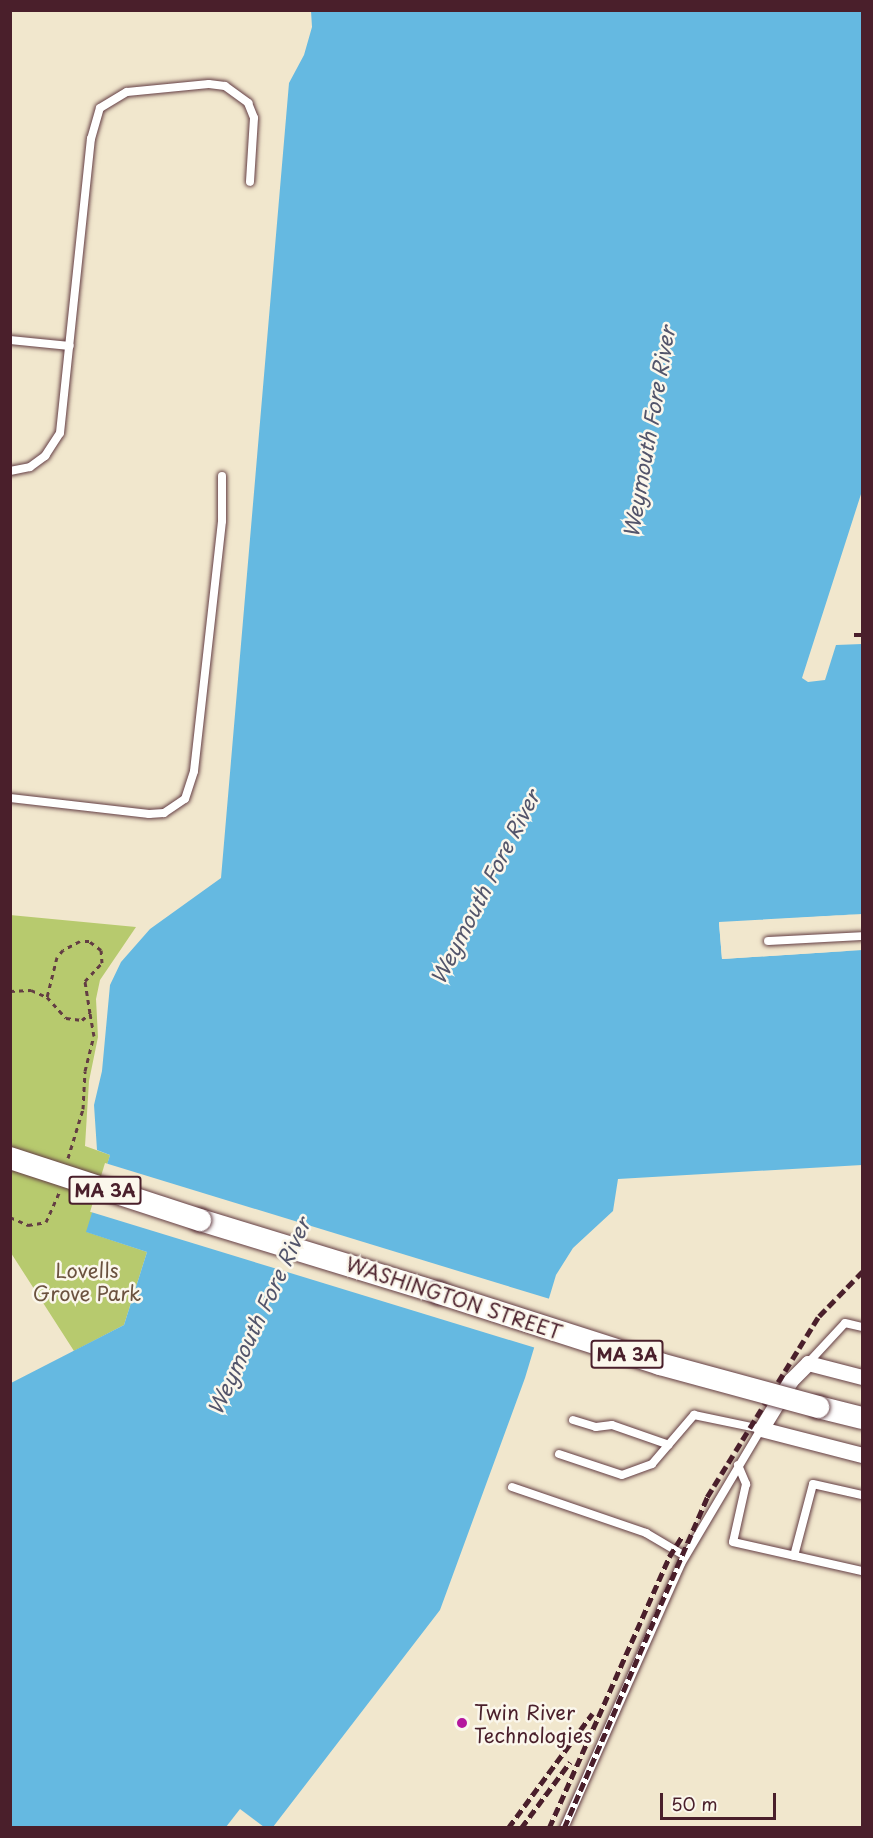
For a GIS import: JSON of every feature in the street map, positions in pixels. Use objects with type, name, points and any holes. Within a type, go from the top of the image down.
[{"type":"main road","name":"WASHINGTON STREET","points":[[10,1158],[660,1364],[862,1418]]},
{"type":"street","points":[[862,1377],[808,1364],[791,1380],[761,1429],[862,1455]]},
{"type":"lane","points":[[10,471],[30,467],[56,445],[70,346],[91,139],[100,108],[127,92],[209,84],[225,86],[248,103],[254,118],[250,182]]},
{"type":"lane","points":[[10,340],[70,346]]},
{"type":"lane","points":[[10,798],[149,814],[164,813],[185,799],[196,760],[222,521],[222,476]]},
{"type":"lane","points":[[768,941],[862,936]]},
{"type":"lane","points":[[808,1364],[845,1323],[862,1327]]},
{"type":"lane","points":[[559,1454],[622,1475],[652,1464],[694,1415],[761,1429],[685,1556],[564,1827]]},
{"type":"lane","points":[[573,1420],[596,1427],[612,1425],[669,1445]]},
{"type":"lane","points":[[738,1465],[746,1484],[733,1542],[862,1571]]},
{"type":"lane","points":[[794,1556],[813,1484],[862,1495]]},
{"type":"lane","points":[[512,1487],[646,1533],[685,1556]]},
{"type":"path","points":[[47,997],[57,957],[71,944],[89,941],[101,950],[103,957],[85,981],[94,1036],[85,1071],[83,1109],[77,1120]]},
{"type":"path","points":[[10,991],[31,990],[47,997],[70,1021],[82,1020],[90,1013]]},
{"type":"green space","name":"Lovells Grove Park","points":[[10,915],[136,927],[100,980],[96,999],[98,1037],[89,1081],[85,1146],[110,1155],[87,1232],[147,1252],[124,1325],[74,1351],[11,1253]]},
{"type":"water","name":"Weymouth Fore River","points":[[311,11],[862,11],[862,491],[802,678],[808,682],[825,680],[836,645],[862,644],[862,914],[719,923],[722,959],[862,950],[862,1165],[618,1179],[613,1211],[573,1248],[556,1275],[525,1378],[440,1610],[273,1827],[11,1828],[11,1383],[124,1325],[147,1252],[86,1232],[110,1155],[97,1150],[94,1105],[102,1071],[110,985],[121,962],[150,929],[221,878],[289,83],[304,55],[312,27]]},
{"type":"pier","points":[[862,914],[722,925],[725,956],[862,950],[722,959],[719,922]]},
{"type":"pier","points":[[105,1163],[552,1300],[537,1348],[90,1212]]},
{"type":"pier","points":[[240,1809],[264,1827],[226,1827]]},
{"type":"railway","points":[[854,635],[862,635]]},
{"type":"railway","points":[[564,1828],[707,1497],[819,1316],[862,1272]]},
{"type":"railway","points":[[549,1828],[669,1557],[683,1535]]},
{"type":"railway","points":[[508,1828],[592,1714]]},
{"type":"railway","points":[[521,1828],[570,1762]]},
{"type":"place","name":"Twin River Technologies","points":[[462,1723]]}]
